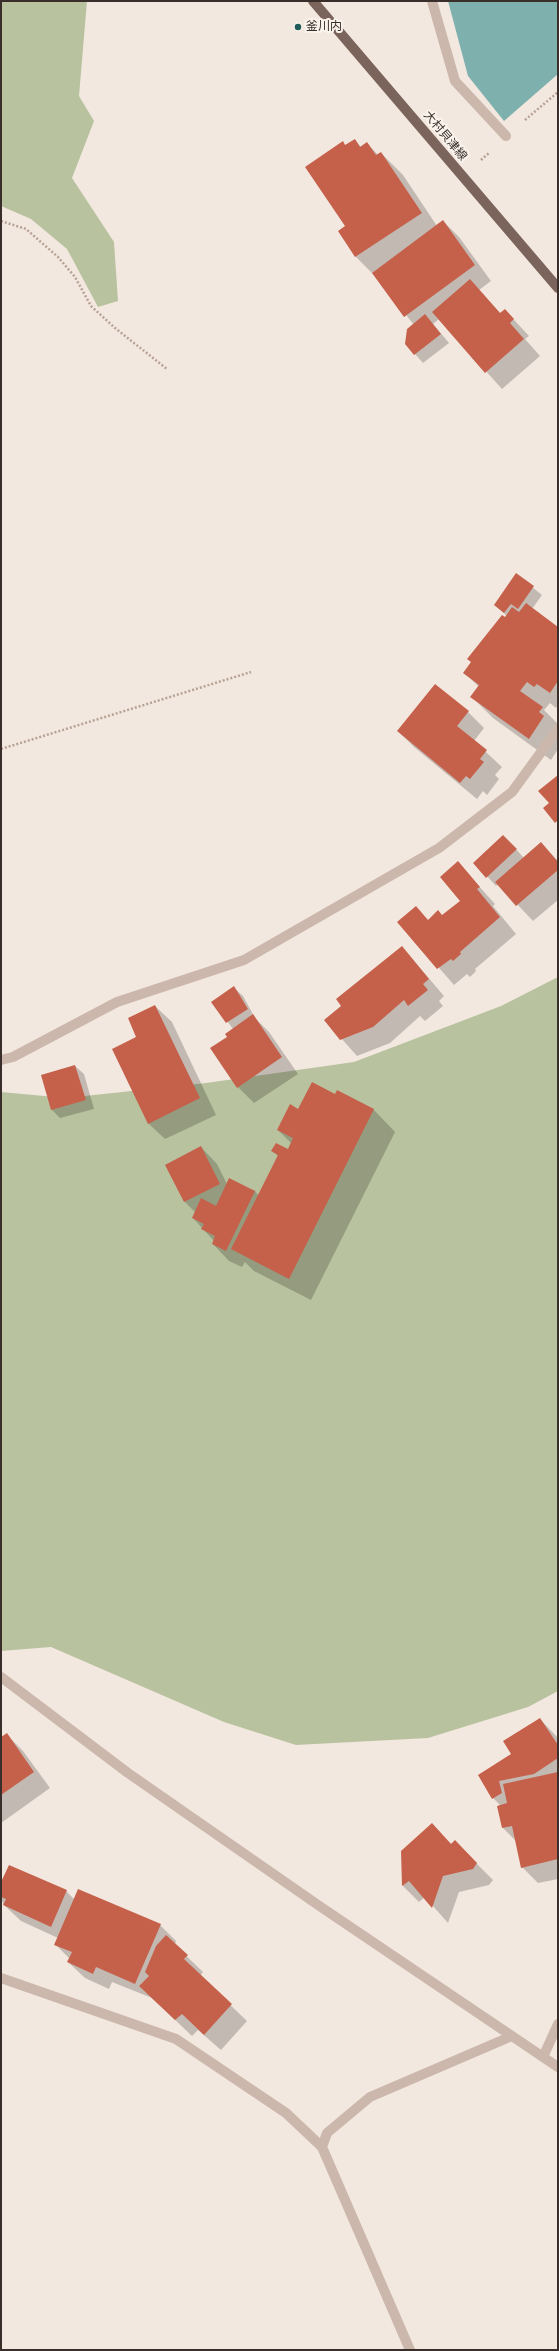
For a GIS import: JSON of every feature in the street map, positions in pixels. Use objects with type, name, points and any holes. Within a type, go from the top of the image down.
[{"type":"main road","name":"大村貝津線","points":[[313,1],[558,288]]},
{"type":"street","points":[[432,1],[455,81],[506,136]]},
{"type":"street","points":[[1,1060],[13,1057],[117,1002],[244,960],[439,848],[512,792],[558,729]]},
{"type":"street","points":[[1,1677],[135,1777],[318,1905],[558,2067]]},
{"type":"street","points":[[1,1978],[176,2039],[286,2113],[322,2147],[410,2350]]},
{"type":"street","points":[[543,2057],[558,2024]]},
{"type":"street","points":[[322,2147],[327,2133],[370,2097],[512,2036]]},
{"type":"path","points":[[463,178],[506,136],[558,92]]},
{"type":"path","points":[[1,221],[26,229],[58,257],[76,277],[91,306],[115,328],[167,368]]},
{"type":"path","points":[[1,749],[251,672]]},
{"type":"green space","points":[[1,1],[87,1],[79,96],[94,121],[72,178],[114,242],[118,301],[98,307],[67,249],[31,219],[1,206]]},
{"type":"green space","points":[[558,977],[558,1691],[528,1707],[428,1738],[296,1745],[224,1722],[51,1647],[1,1651],[1,1092],[66,1098],[206,1083],[354,1062],[501,1006]]},
{"type":"water","points":[[448,1],[558,1],[558,74],[504,121],[468,76]]},
{"type":"building","points":[[355,139],[360,147],[367,142],[376,155],[381,152],[422,213],[355,257],[338,231],[345,226],[305,167],[343,141],[345,145]]},
{"type":"building","points":[[443,220],[475,265],[404,317],[372,273]]},
{"type":"building","points":[[470,279],[500,313],[505,309],[514,319],[510,323],[524,339],[485,373],[432,312]]},
{"type":"building","points":[[425,314],[441,334],[414,355],[405,344],[407,329]]},
{"type":"building","points":[[516,573],[534,586],[518,609],[511,604],[504,613],[494,605]]},
{"type":"building","points":[[526,603],[558,627],[558,681],[550,693],[537,684],[534,687],[527,682],[520,691],[543,707],[539,712],[544,716],[529,739],[470,697],[479,685],[463,673],[471,662],[467,659],[502,615],[505,617],[512,607],[519,612]]},
{"type":"building","points":[[435,684],[469,711],[457,726],[487,750],[480,759],[484,762],[470,779],[466,776],[460,783],[397,731]]},
{"type":"building","points":[[558,775],[558,820],[555,823],[543,808],[549,803],[538,791]]},
{"type":"building","points":[[503,835],[517,849],[486,878],[473,863]]},
{"type":"building","points":[[541,842],[558,862],[558,870],[516,906],[495,882]]},
{"type":"building","points":[[458,861],[480,887],[477,889],[500,917],[460,952],[461,954],[453,961],[451,959],[437,969],[397,922],[416,906],[428,920],[438,910],[442,915],[460,901],[440,877]]},
{"type":"building","points":[[402,946],[429,979],[423,984],[428,990],[408,1006],[404,1000],[373,1027],[340,1040],[324,1020],[341,1006],[336,999]]},
{"type":"building","points":[[234,986],[248,1009],[226,1023],[211,1002]]},
{"type":"building","points":[[155,1005],[200,1098],[148,1124],[112,1049],[136,1037],[128,1018]]},
{"type":"building","points":[[253,1014],[282,1057],[237,1088],[210,1048],[227,1037],[225,1034]]},
{"type":"building","points":[[75,1065],[86,1100],[51,1110],[41,1075]]},
{"type":"building","points":[[312,1082],[335,1094],[337,1090],[374,1109],[289,1279],[231,1249],[278,1155],[271,1151],[276,1143],[288,1149],[293,1138],[277,1130],[290,1104],[298,1109]]},
{"type":"building","points":[[201,1146],[220,1184],[184,1202],[165,1165]]},
{"type":"building","points":[[229,1178],[255,1191],[226,1251],[212,1244],[215,1236],[201,1229],[204,1224],[192,1218],[201,1198],[216,1206]]},
{"type":"building","points":[[540,1718],[558,1745],[558,1758],[534,1774],[499,1781],[502,1793],[492,1799],[478,1775],[511,1754],[503,1741]]},
{"type":"building","points":[[7,1733],[34,1772],[1,1795],[1,1737]]},
{"type":"building","points":[[558,1772],[558,1859],[521,1868],[512,1826],[502,1828],[497,1806],[507,1803],[503,1784]]},
{"type":"building","points":[[432,1823],[451,1844],[455,1840],[477,1863],[473,1869],[443,1876],[432,1908],[409,1881],[402,1886],[401,1851]]},
{"type":"building","points":[[9,1865],[67,1890],[51,1927],[3,1905],[6,1899],[1,1897],[1,1882]]},
{"type":"building","points":[[78,1889],[161,1924],[135,1984],[96,1967],[93,1974],[67,1962],[72,1952],[54,1945]]},
{"type":"building","points":[[166,1935],[188,1955],[184,1959],[232,2004],[204,2035],[182,2014],[175,2020],[139,1986],[149,1976],[145,1972],[156,1946]]},
{"type":"place","name":"釜川内","points":[[298,27]]}]
